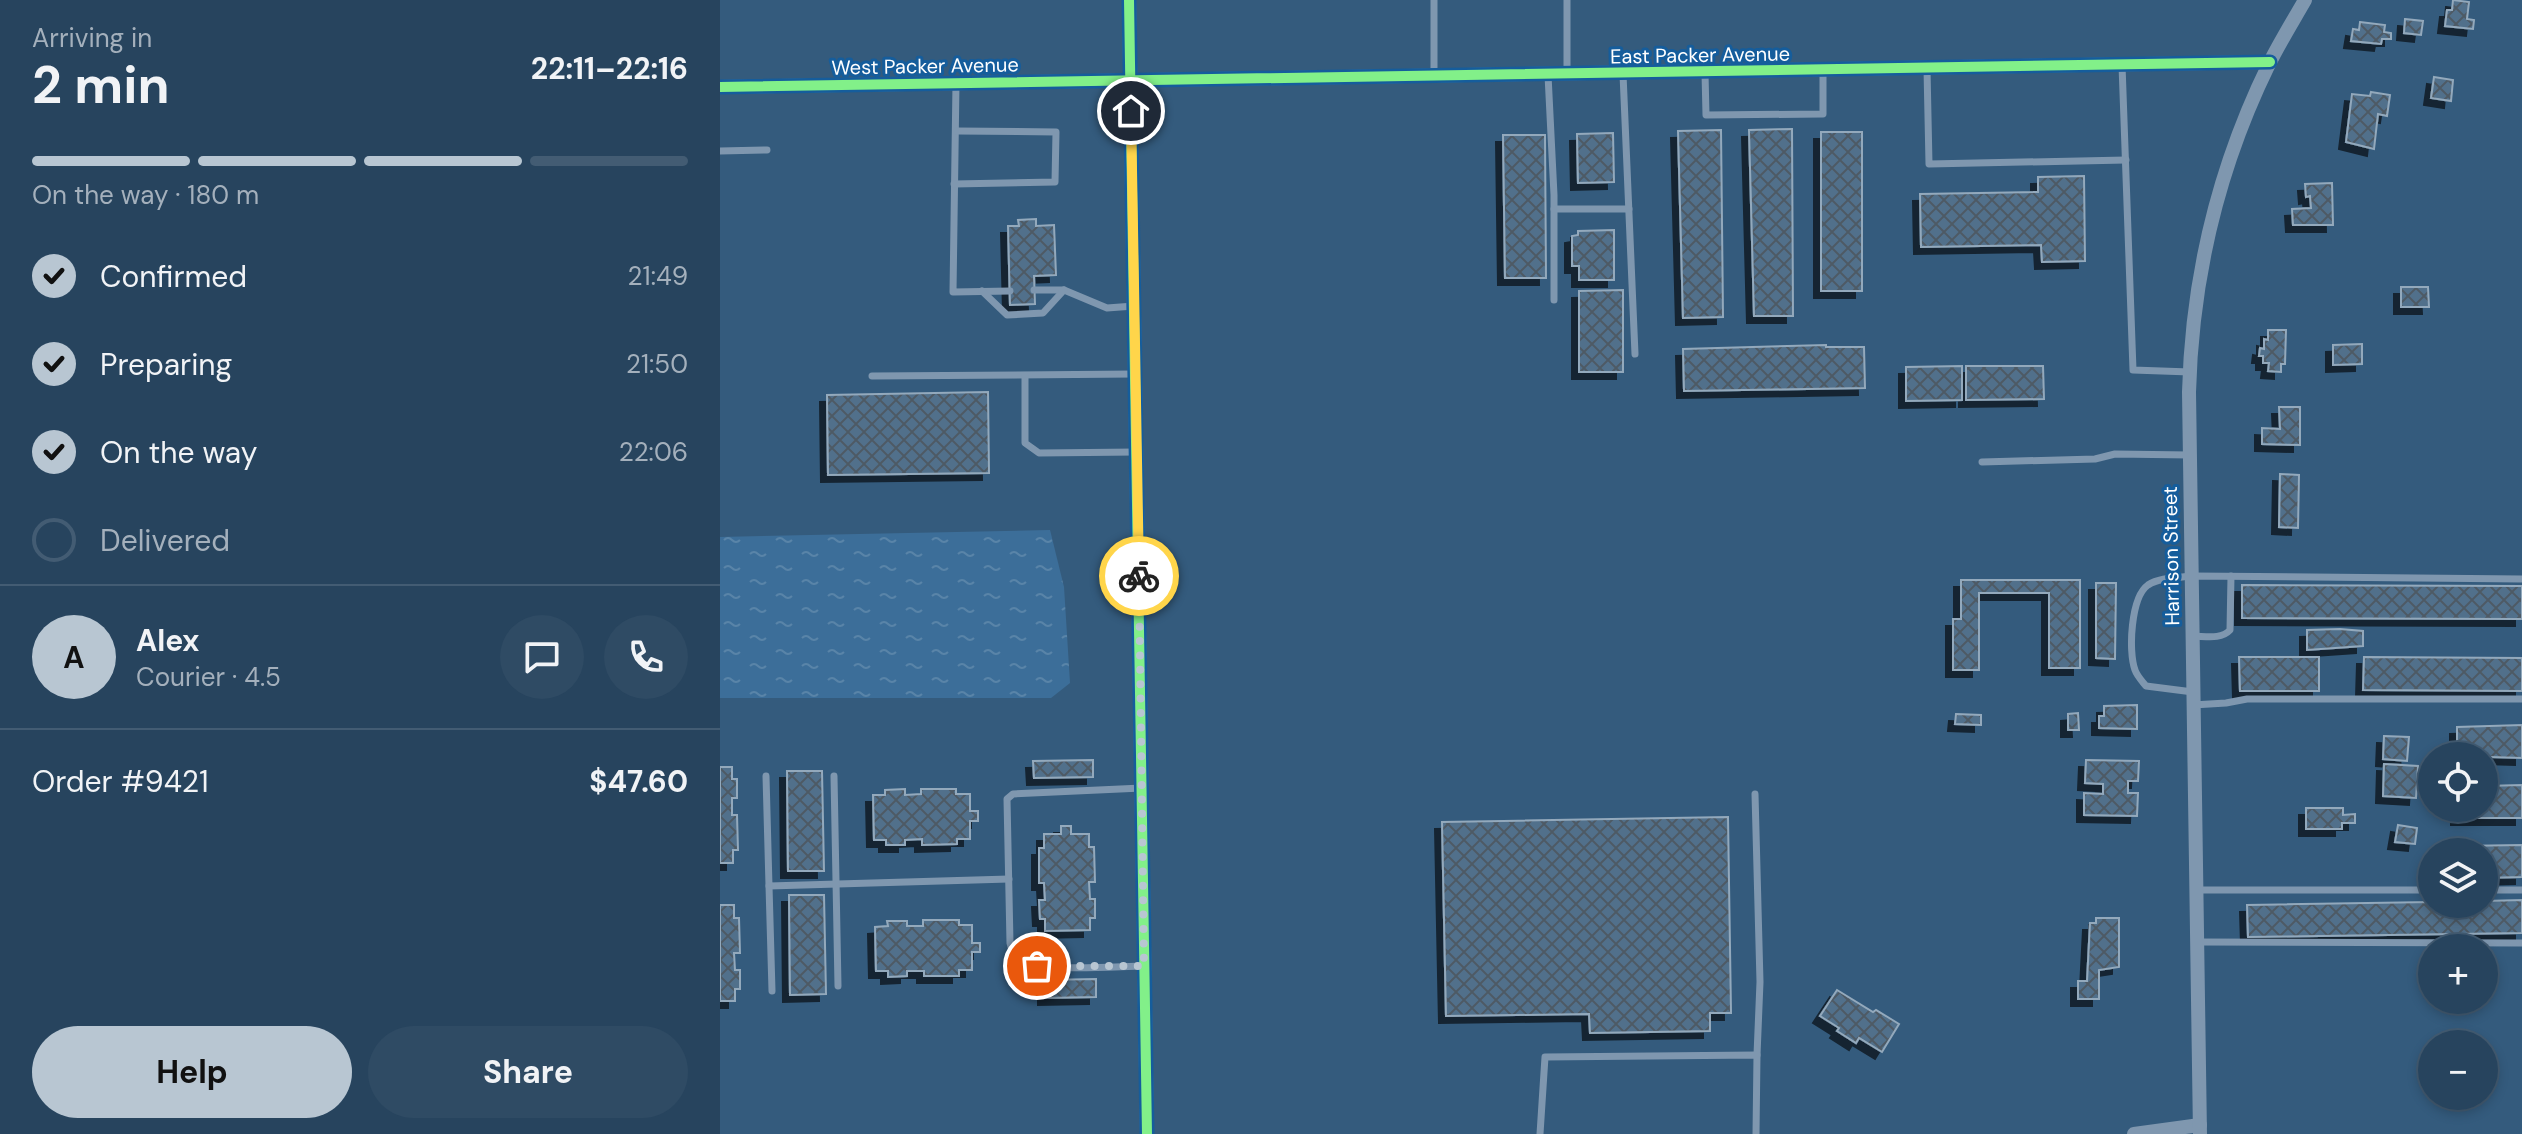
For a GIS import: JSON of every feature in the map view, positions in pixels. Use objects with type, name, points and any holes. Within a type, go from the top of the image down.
[{"type":"street","points":[[1129,0],[1147,1134]]},
{"type":"street","name":"Harrison Street","points":[[2200,1130],[2190,372],[2201,269],[2231,153],[2270,62],[2305,0]]},
{"type":"street","name":"East Packer Avenue","points":[[1130,82],[2270,62]]},
{"type":"street","name":"West Packer Avenue","points":[[720,87],[1130,82]]},
{"type":"street","points":[[2134,1134],[2200,1130]]},
{"type":"lane","points":[[1434,0],[1434,77]]},
{"type":"lane","points":[[1567,0],[1567,75]]},
{"type":"lane","points":[[2122,65],[2133,370],[2190,372]]},
{"type":"lane","points":[[1927,69],[1929,164],[2126,160]]},
{"type":"lane","points":[[1705,73],[1706,115],[1823,114],[1823,71]]},
{"type":"lane","points":[[1623,74],[1635,354]]},
{"type":"lane","points":[[1548,75],[1554,209],[1554,300]]},
{"type":"lane","points":[[956,83],[953,292],[1010,291]]},
{"type":"lane","points":[[954,184],[1055,182],[1056,132],[957,131]]},
{"type":"lane","points":[[720,151],[767,150]]},
{"type":"lane","points":[[1554,209],[1629,209]]},
{"type":"lane","points":[[1034,290],[1064,290],[1107,308],[1134,306]]},
{"type":"lane","points":[[982,291],[1007,315],[1043,313],[1064,290]]},
{"type":"lane","points":[[872,376],[1135,374]]},
{"type":"lane","points":[[1025,376],[1025,443],[1039,453],[1137,452]]},
{"type":"lane","points":[[1982,462],[2095,459],[2115,454],[2190,455]]},
{"type":"lane","points":[[2522,579],[2192,576],[2159,580],[2140,593],[2135,604],[2133,656],[2135,672],[2146,686],[2226,703],[2247,699],[2522,699]]},
{"type":"lane","points":[[2192,636],[2218,637],[2230,630],[2231,576]]},
{"type":"lane","points":[[766,776],[772,991]]},
{"type":"lane","points":[[834,776],[838,986]]},
{"type":"lane","points":[[1142,788],[1013,794],[1007,799],[1010,943],[1013,955],[1037,966],[1144,966]]},
{"type":"lane","points":[[1755,794],[1760,982],[1756,1134]]},
{"type":"lane","points":[[769,886],[1009,879]]},
{"type":"lane","points":[[2196,890],[2418,890]]},
{"type":"lane","points":[[2498,890],[2522,890]]},
{"type":"lane","points":[[2196,942],[2522,943]]},
{"type":"lane","points":[[1540,1134],[1545,1057],[1757,1055]]},
{"type":"water","points":[[1050,530],[1064,587],[1070,683],[1051,698],[720,698],[720,537]]},
{"type":"building","points":[[2453,0],[2469,2],[2467,19],[2474,20],[2473,29],[2445,26],[2447,10],[2452,10]]},
{"type":"building","points":[[2405,19],[2423,21],[2421,35],[2404,33]]},
{"type":"building","points":[[2360,22],[2385,25],[2384,32],[2391,33],[2391,39],[2382,39],[2381,44],[2351,41],[2353,29],[2359,30]]},
{"type":"building","points":[[2434,77],[2453,80],[2451,101],[2431,98]]},
{"type":"building","points":[[2371,92],[2390,95],[2387,116],[2378,114],[2374,149],[2346,142],[2352,94],[2370,96]]},
{"type":"building","points":[[1792,129],[1793,316],[1754,316],[1749,130]]},
{"type":"building","points":[[1721,130],[1723,317],[1683,318],[1678,131]]},
{"type":"building","points":[[1821,132],[1862,132],[1862,291],[1821,291]]},
{"type":"building","points":[[1613,133],[1614,182],[1578,183],[1577,134]]},
{"type":"building","points":[[1503,135],[1545,135],[1546,278],[1505,278]]},
{"type":"building","points":[[2084,176],[2085,261],[2042,262],[2041,245],[1921,247],[1920,194],[2038,192],[2038,177]]},
{"type":"building","points":[[2332,183],[2333,225],[2293,225],[2292,209],[2311,208],[2305,184]]},
{"type":"building","points":[[1036,219],[1036,226],[1054,225],[1056,275],[1034,276],[1035,304],[1010,305],[1008,226],[1019,226],[1018,220]]},
{"type":"building","points":[[1614,230],[1614,280],[1579,280],[1579,266],[1572,266],[1572,236],[1578,235],[1578,231]]},
{"type":"building","points":[[2401,287],[2428,287],[2429,307],[2401,307]]},
{"type":"building","points":[[1623,290],[1623,372],[1579,372],[1579,291]]},
{"type":"building","points":[[2268,330],[2286,330],[2285,364],[2281,364],[2281,372],[2268,371],[2269,363],[2263,363],[2263,356],[2259,356],[2260,348],[2264,349],[2264,339],[2268,340]]},
{"type":"building","points":[[2362,344],[2362,364],[2333,365],[2333,345]]},
{"type":"building","points":[[1826,345],[1864,347],[1865,388],[1684,391],[1683,349]]},
{"type":"building","points":[[1962,366],[1962,400],[1906,401],[1906,367]]},
{"type":"building","points":[[1966,366],[2043,366],[2044,399],[1966,400]]},
{"type":"building","points":[[988,392],[989,473],[828,475],[827,395]]},
{"type":"building","points":[[2279,407],[2300,407],[2300,445],[2262,444],[2262,428],[2280,429]]},
{"type":"building","points":[[2280,474],[2299,475],[2298,528],[2279,527]]},
{"type":"building","points":[[1961,580],[2080,580],[2080,668],[2049,668],[2049,593],[1979,593],[1979,670],[1953,670],[1953,619],[1961,619]]},
{"type":"building","points":[[2096,583],[2116,583],[2115,659],[2096,658]]},
{"type":"building","points":[[2242,585],[2522,586],[2522,619],[2242,618]]},
{"type":"building","points":[[2307,630],[2363,631],[2363,646],[2307,650]]},
{"type":"building","points":[[2239,657],[2319,657],[2319,691],[2240,691]]},
{"type":"building","points":[[2364,657],[2522,658],[2522,691],[2363,690]]},
{"type":"building","points":[[2137,705],[2137,729],[2099,728],[2099,716],[2104,716],[2104,706]]},
{"type":"building","points":[[2078,713],[2079,730],[2068,730],[2068,714]]},
{"type":"building","points":[[1956,714],[1981,715],[1981,725],[1955,724]]},
{"type":"building","points":[[2522,725],[2522,758],[2498,757],[2498,742],[2457,742],[2457,727]]},
{"type":"building","points":[[2384,736],[2409,737],[2407,761],[2383,759]]},
{"type":"building","points":[[1093,760],[1093,777],[1034,778],[1033,761]]},
{"type":"building","points":[[2086,760],[2139,761],[2138,781],[2128,781],[2128,793],[2138,793],[2137,816],[2084,815],[2084,793],[2103,794],[2103,784],[2085,783]]},
{"type":"building","points":[[2384,764],[2418,766],[2416,798],[2383,796]]},
{"type":"building","points":[[720,767],[732,767],[732,779],[737,779],[737,798],[732,798],[732,815],[737,815],[738,850],[733,850],[733,863],[720,863]]},
{"type":"building","points":[[787,771],[822,771],[824,871],[788,871]]},
{"type":"building","points":[[2522,785],[2522,818],[2498,818],[2498,786]]},
{"type":"building","points":[[905,789],[905,795],[921,794],[921,789],[956,789],[956,794],[970,794],[970,811],[978,811],[978,821],[970,821],[970,839],[957,839],[957,844],[922,845],[922,839],[905,840],[905,845],[886,845],[886,840],[874,840],[873,795],[885,795],[885,790]]},
{"type":"building","points":[[2306,808],[2343,808],[2343,815],[2355,814],[2355,823],[2342,823],[2342,829],[2306,829]]},
{"type":"building","points":[[1728,817],[1731,1013],[1710,1013],[1710,1031],[1590,1033],[1589,1014],[1446,1016],[1442,822]]},
{"type":"building","points":[[2398,825],[2417,828],[2415,844],[2395,842]]},
{"type":"building","points":[[1061,826],[1071,826],[1071,834],[1089,834],[1089,847],[1094,847],[1095,882],[1089,882],[1090,899],[1095,899],[1095,918],[1090,918],[1090,930],[1045,931],[1045,919],[1040,919],[1039,900],[1045,900],[1044,883],[1039,883],[1039,848],[1044,848],[1044,834],[1061,834]]},
{"type":"building","points":[[2498,845],[2522,845],[2522,877],[2498,878]]},
{"type":"building","points":[[789,895],[824,895],[826,994],[790,995]]},
{"type":"building","points":[[2522,900],[2522,933],[2248,937],[2247,905],[2418,902],[2418,918],[2498,918],[2498,901]]},
{"type":"building","points":[[720,905],[734,905],[734,918],[739,918],[740,953],[734,953],[735,970],[740,970],[740,989],[735,989],[735,1001],[720,1001]]},
{"type":"building","points":[[2096,918],[2119,918],[2119,967],[2099,970],[2099,999],[2078,999],[2078,981],[2087,981],[2090,923],[2096,923]]},
{"type":"building","points":[[923,920],[959,920],[959,925],[972,925],[972,943],[980,943],[980,952],[972,952],[972,970],[959,970],[959,976],[924,976],[924,971],[907,971],[907,976],[888,977],[888,971],[876,971],[875,927],[888,926],[887,921],[907,921],[907,926],[923,926]]},
{"type":"building","points":[[1096,979],[1096,997],[1045,998],[1045,980]]},
{"type":"building","points":[[1837,990],[1899,1024],[1882,1052],[1859,1038],[1856,1043],[1820,1016]]},
{"type":"cycle path","points":[[1129,0],[1147,1134]]},
{"type":"cycle path","points":[[720,87],[2270,62]]},
{"type":"way so far","points":[[1037,966],[1144,966],[1139,576]]},
{"type":"route","points":[[1131,111],[1139,576]]}]
